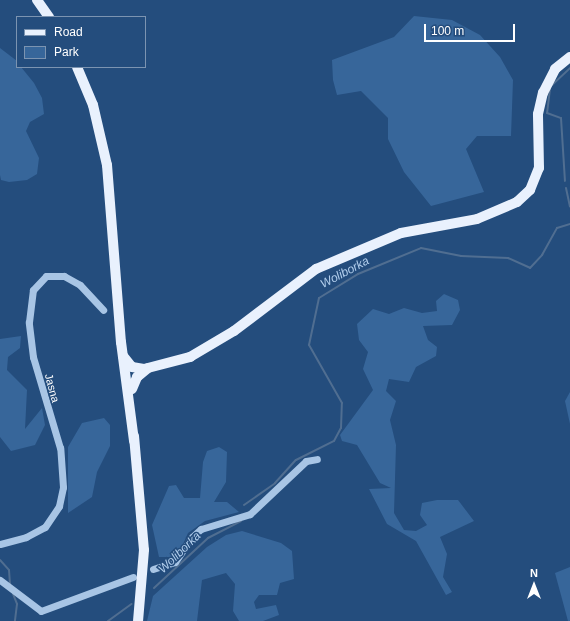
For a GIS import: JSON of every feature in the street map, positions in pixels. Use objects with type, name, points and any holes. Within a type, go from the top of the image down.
[{"type":"main road","points":[[38,0],[48,16]]},
{"type":"main road","points":[[132,389],[137,377],[148,368],[190,358],[212,346],[316,269],[401,234],[482,218],[516,202],[530,190],[539,168],[538,110],[543,93],[556,69],[570,57]]},
{"type":"main road","points":[[77,68],[103,144],[117,267],[130,360],[134,441]]},
{"type":"main road","points":[[130,360],[170,363]]},
{"type":"main road","points":[[130,360],[148,368]]},
{"type":"main road","points":[[130,360],[125,376],[134,441],[144,550],[138,621]]},
{"type":"street","name":"Jasna","points":[[0,544],[45,527],[59,506],[62,492],[60,448],[33,357],[29,322],[33,290],[46,276],[64,276],[80,285],[103,310]]},
{"type":"street","points":[[153,570],[175,562],[192,537],[201,530],[250,514],[306,461],[317,459]]},
{"type":"street","points":[[0,580],[14,590],[35,609],[46,611],[133,577]]},
{"type":"green space","points":[[414,16],[452,20],[480,35],[500,57],[513,80],[511,136],[477,136],[466,149],[484,192],[431,206],[404,172],[388,139],[388,118],[361,91],[337,95],[333,80],[332,60],[394,37]]},
{"type":"green space","points":[[0,48],[16,60],[16,68],[22,68],[34,83],[42,98],[44,114],[30,122],[26,131],[39,158],[37,174],[27,180],[9,182],[1,180]]},
{"type":"green space","points":[[444,294],[458,300],[460,310],[452,325],[423,326],[428,340],[437,347],[436,356],[416,367],[409,382],[389,379],[386,391],[396,401],[390,420],[396,445],[394,513],[404,530],[416,531],[427,525],[420,515],[422,503],[437,500],[458,500],[474,521],[440,537],[447,554],[443,577],[452,592],[446,595],[416,541],[387,524],[369,489],[391,488],[380,483],[357,445],[342,441],[340,435],[373,390],[363,369],[368,352],[359,340],[357,324],[373,309],[389,314],[404,308],[422,313],[437,311],[436,301]]},
{"type":"green space","points":[[21,336],[20,348],[8,357],[7,370],[27,390],[25,429],[42,408],[45,425],[35,445],[11,451],[0,437],[0,339]]},
{"type":"green space","points":[[570,392],[570,424],[565,401]]},
{"type":"green space","points":[[104,418],[110,425],[110,446],[97,472],[92,497],[68,513],[68,447],[82,423]]},
{"type":"green space","points":[[219,447],[227,452],[226,482],[214,502],[227,502],[239,512],[205,521],[188,533],[180,551],[172,557],[159,557],[152,525],[169,486],[176,485],[184,498],[200,498],[203,462],[207,451]]},
{"type":"green space","points":[[242,531],[281,543],[292,551],[294,579],[280,583],[277,595],[259,595],[254,602],[256,609],[276,605],[279,615],[263,621],[239,621],[233,611],[235,584],[226,573],[202,580],[197,621],[147,621],[153,596],[207,547],[226,535]]},
{"type":"green space","points":[[570,567],[570,621],[568,621],[555,573]]},
{"type":"waterway","name":"Woliborka","points":[[552,85],[570,68]]},
{"type":"waterway","name":"Woliborka","points":[[550,89],[547,113],[561,118],[565,181]]},
{"type":"waterway","name":"Woliborka","points":[[566,188],[570,207]]},
{"type":"waterway","name":"Woliborka","points":[[244,505],[275,483],[296,460],[334,441],[341,428],[342,403],[309,345],[319,298],[358,274],[421,248],[461,256],[508,258],[530,268],[542,255],[557,228],[570,224]]},
{"type":"waterway","name":"Woliborka","points":[[154,588],[208,538],[241,521]]},
{"type":"waterway","name":"Woliborka","points":[[0,560],[9,570],[10,586]]},
{"type":"waterway","name":"Woliborka","points":[[13,594],[17,604],[15,621]]},
{"type":"waterway","name":"Woliborka","points":[[108,621],[131,604]]}]
